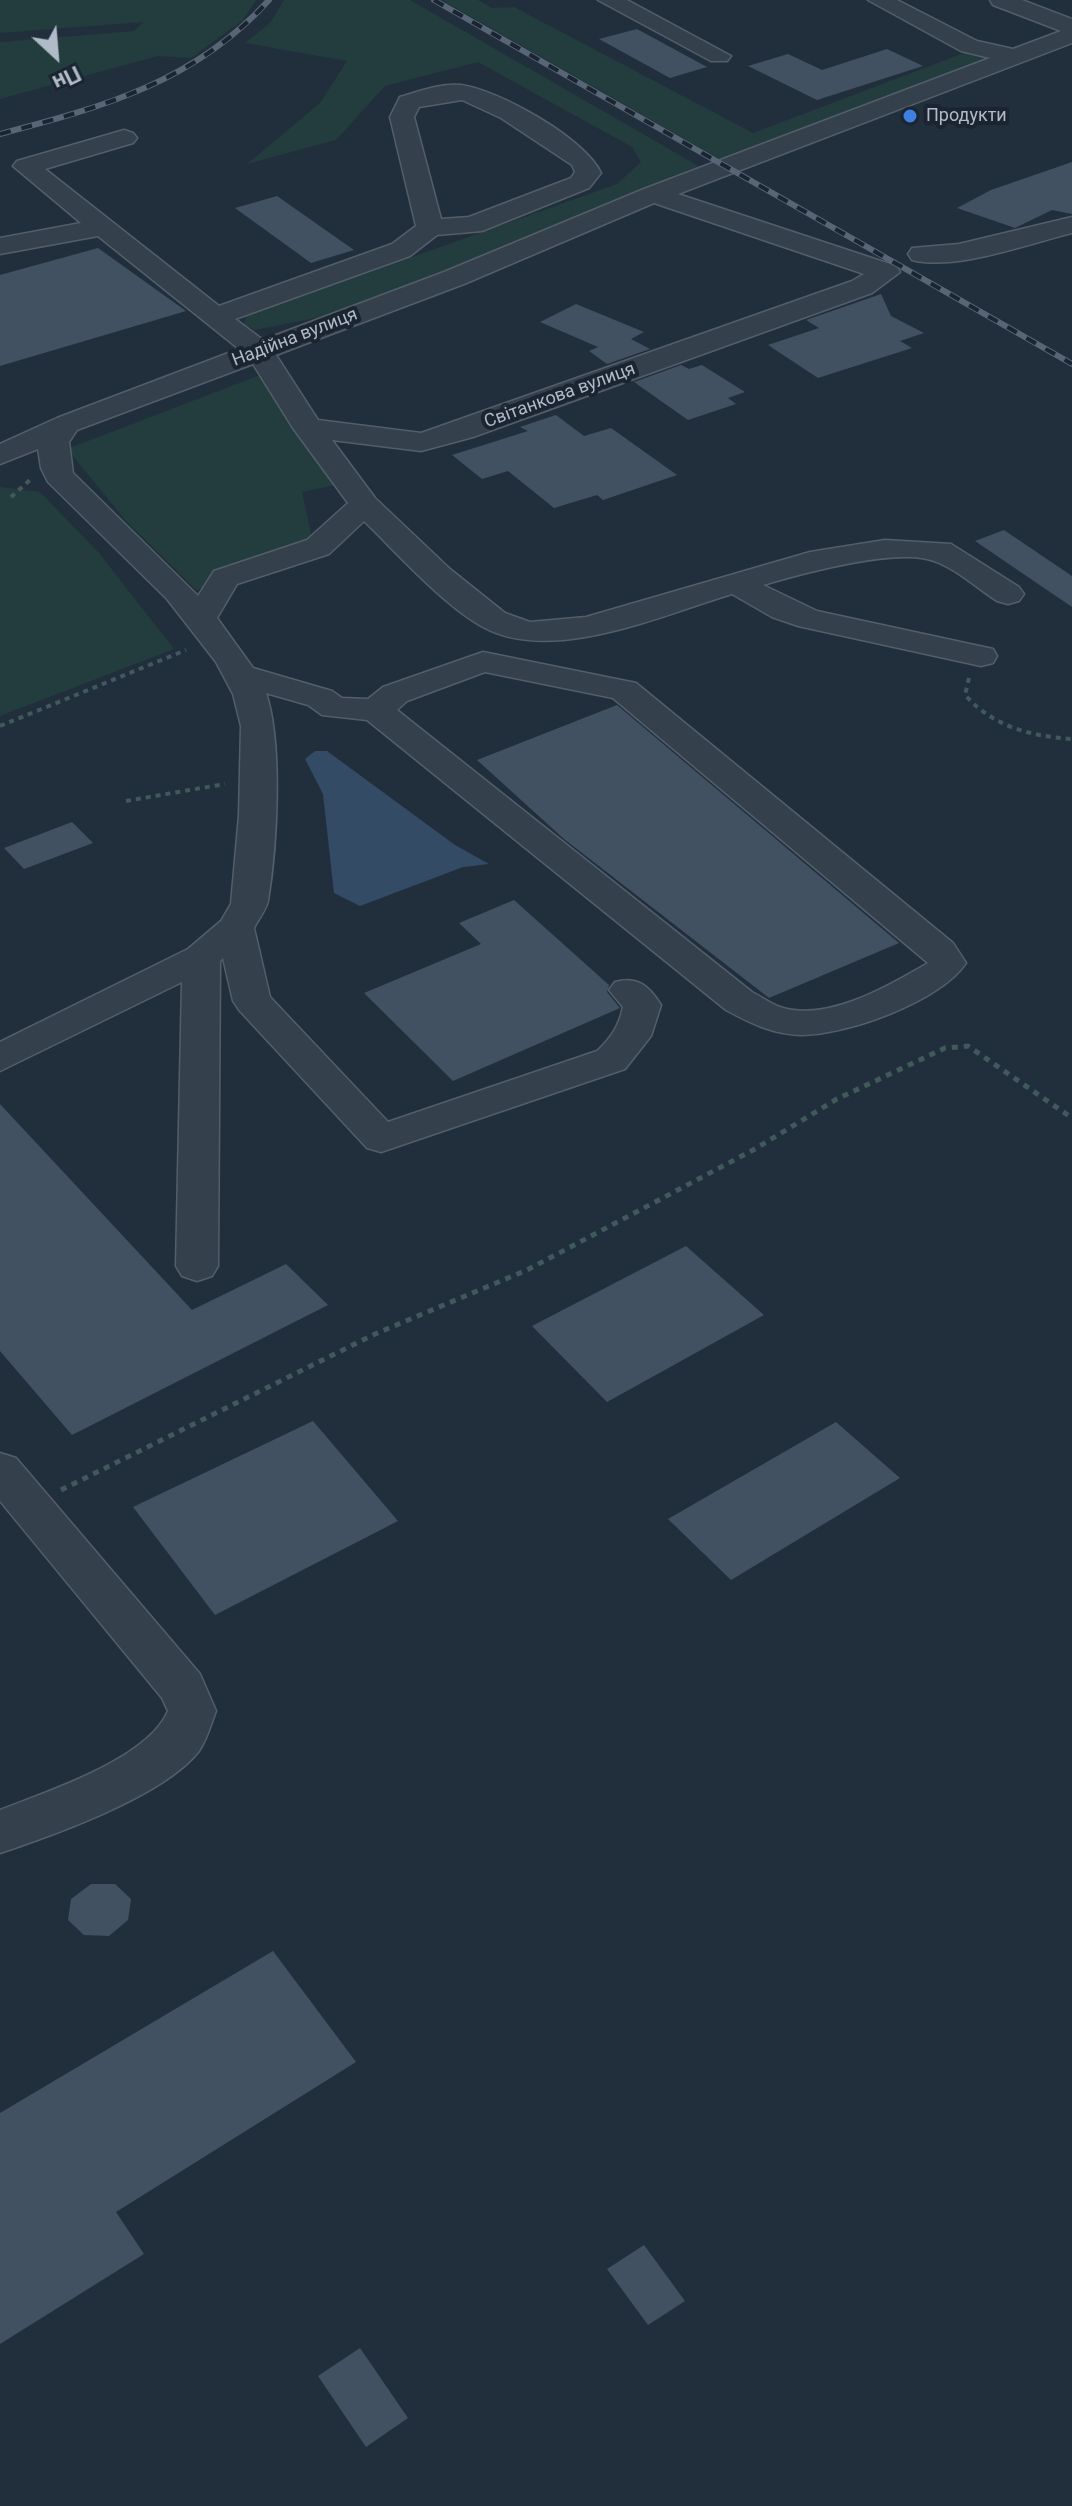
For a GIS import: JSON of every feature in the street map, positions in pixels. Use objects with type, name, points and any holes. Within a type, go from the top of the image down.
[{"type":"street","points":[[609,0],[719,56]]},
{"type":"street","points":[[879,0],[969,46],[1015,57]]},
{"type":"street","points":[[1001,0],[1072,27]]},
{"type":"street","name":"Надійна вулиця","points":[[0,455],[67,424],[454,278],[653,194],[1072,35]]},
{"type":"street","points":[[214,317],[401,250],[430,228],[473,225],[580,183],[588,173],[583,161],[488,101],[463,93],[441,93],[409,102],[402,117],[430,228]]},
{"type":"street","points":[[124,138],[26,166],[260,352],[308,428],[364,504],[474,606],[494,620],[527,632],[589,627],[849,553],[885,549],[940,551],[1008,594]]},
{"type":"street","name":"Світанкова вулиця","points":[[308,428],[421,442],[463,431],[855,289],[886,272],[653,194]]},
{"type":"street","points":[[921,254],[959,252],[1072,225]]},
{"type":"street","points":[[0,246],[103,227]]},
{"type":"street","points":[[0,1058],[201,957],[235,928],[249,904],[258,725],[244,676],[209,628],[59,476],[51,449],[55,435],[67,424]]},
{"type":"street","points":[[209,628],[225,578],[318,547],[364,504]]},
{"type":"street","points":[[739,585],[783,610],[809,619],[981,656]]},
{"type":"street","points":[[244,676],[320,698],[334,708],[376,710],[739,1001],[775,1020],[817,1024],[832,1020],[941,972],[947,963],[940,951],[624,690],[483,662],[395,694],[376,710]]},
{"type":"street","points":[[235,928],[252,1001],[381,1139],[611,1060],[623,1049],[640,1020],[642,1005],[628,990]]},
{"type":"street","points":[[197,1266],[201,957]]},
{"type":"street","points":[[0,1470],[183,1688],[192,1711],[182,1737],[160,1757],[70,1804],[0,1832]]},
{"type":"path","points":[[0,726],[209,628]]},
{"type":"path","points":[[981,656],[976,670],[966,681],[965,695],[978,712],[1018,732],[1072,739]]},
{"type":"path","points":[[126,801],[182,788],[257,781]]},
{"type":"path","points":[[30,1506],[285,1377],[527,1270],[755,1149],[837,1099],[945,1048],[968,1046],[1072,1118]]},
{"type":"green space","points":[[0,0],[256,0],[243,20],[191,58],[158,56],[0,99],[0,42],[134,31],[144,22],[0,33]]},
{"type":"green space","points":[[284,0],[410,0],[702,168],[539,237],[336,314],[255,330],[243,324],[247,316],[617,184],[641,162],[632,147],[478,62],[385,86],[336,140],[247,164],[320,103],[347,61],[245,43],[270,23]]},
{"type":"green space","points":[[442,0],[478,0],[492,8],[514,7],[753,133],[964,53],[985,52],[995,60],[725,162]]},
{"type":"green space","points":[[268,372],[336,485],[302,492],[316,556],[196,590],[126,521],[67,449]]},
{"type":"green space","points":[[0,487],[40,492],[99,553],[174,649],[0,716]]},
{"type":"water","points":[[315,751],[327,751],[455,845],[489,864],[463,867],[360,906],[334,893],[323,794],[305,759]]},
{"type":"building","points":[[637,29],[707,67],[670,78],[599,39]]},
{"type":"building","points":[[887,49],[923,66],[817,100],[748,66],[788,54],[822,70]]},
{"type":"building","points":[[1072,162],[1072,214],[1052,210],[1015,228],[957,208],[991,190]]},
{"type":"building","points":[[277,196],[354,250],[311,263],[235,208]]},
{"type":"building","points":[[98,248],[186,311],[0,366],[0,275]]},
{"type":"building","points":[[881,294],[891,316],[924,333],[900,341],[912,348],[818,378],[768,345],[819,328],[806,320]]},
{"type":"building","points":[[576,304],[644,332],[631,339],[650,349],[607,364],[589,351],[598,347],[540,322]]},
{"type":"building","points":[[681,365],[689,369],[702,365],[745,392],[728,398],[736,404],[688,420],[634,382]]},
{"type":"building","points":[[556,415],[584,436],[611,428],[677,475],[603,500],[597,495],[554,508],[508,471],[482,479],[452,455],[528,431],[520,427]]},
{"type":"building","points":[[1004,530],[1072,576],[1072,607],[975,541]]},
{"type":"building","points":[[617,705],[899,943],[769,998],[564,839],[477,760]]},
{"type":"building","points":[[72,822],[93,843],[24,869],[4,848]]},
{"type":"building","points":[[514,900],[609,985],[607,992],[620,1008],[453,1081],[364,993],[481,944],[459,923]]},
{"type":"building","points":[[0,1104],[192,1310],[286,1264],[328,1305],[72,1435],[0,1351]]},
{"type":"building","points":[[686,1246],[764,1315],[607,1402],[532,1326]]},
{"type":"building","points":[[313,1421],[398,1521],[215,1615],[133,1507]]},
{"type":"building","points":[[836,1422],[900,1478],[731,1580],[668,1519]]},
{"type":"building","points":[[91,1884],[115,1884],[131,1899],[128,1920],[109,1936],[84,1935],[68,1920],[71,1899]]},
{"type":"building","points":[[273,1951],[356,2062],[116,2212],[144,2254],[0,2344],[0,2113]]},
{"type":"building","points":[[644,2245],[685,2301],[648,2325],[607,2269]]},
{"type":"building","points":[[360,2348],[408,2418],[366,2447],[318,2376]]},
{"type":"railway","points":[[0,134],[75,113],[145,88],[210,52],[269,0]]},
{"type":"railway","points":[[434,0],[1072,364]]},
{"type":"place","name":"Продукти","points":[[910,116]]}]
